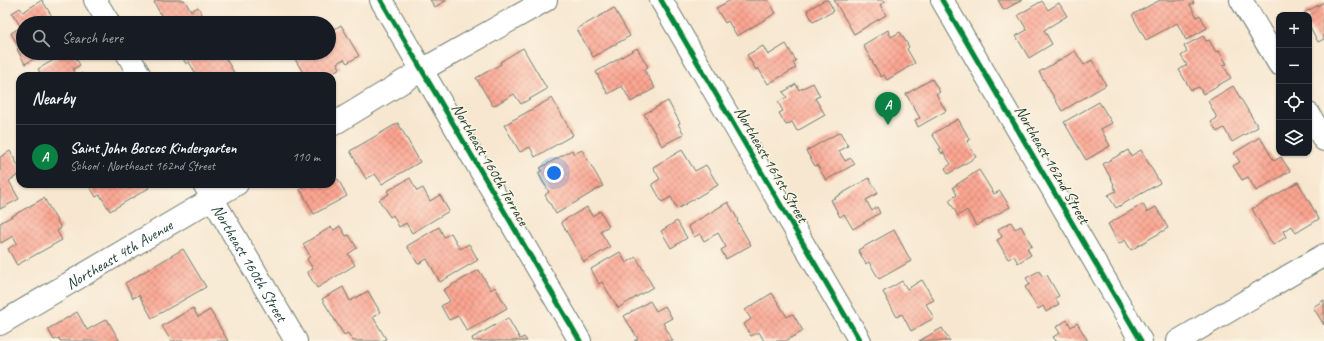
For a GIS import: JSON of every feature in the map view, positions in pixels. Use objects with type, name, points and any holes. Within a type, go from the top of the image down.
[{"type":"street","points":[[95,0],[105,16]]},
{"type":"street","name":"Northeast 160th Terrace","points":[[381,0],[580,341]]},
{"type":"street","points":[[336,123],[422,70],[546,0]]},
{"type":"street","name":"Northeast 161st Street","points":[[661,0],[860,341]]},
{"type":"street","name":"Northeast 162nd Street","points":[[942,0],[1141,341]]},
{"type":"street","points":[[1241,0],[1276,59]]},
{"type":"street","points":[[131,60],[138,72]]},
{"type":"street","points":[[1312,119],[1324,140]]},
{"type":"street","name":"Northeast 4th Avenue","points":[[0,324],[209,191],[221,188]]},
{"type":"street","name":"Northeast 160th Street","points":[[209,191],[296,341]]},
{"type":"street","points":[[1178,341],[1324,255]]},
{"type":"building","points":[[42,0],[52,16],[16,16],[16,19],[12,13],[20,8],[23,12]]},
{"type":"building","points":[[158,0],[184,0],[191,11],[198,7],[203,16],[161,16],[154,2]]},
{"type":"building","points":[[430,0],[447,0],[435,7]]},
{"type":"building","points":[[731,0],[768,0],[776,13],[737,36],[728,21],[725,23],[716,8]]},
{"type":"building","points":[[825,0],[828,0],[834,11],[813,22],[807,10]]},
{"type":"building","points":[[834,0],[884,0],[885,2],[880,5],[886,15],[854,34]]},
{"type":"building","points":[[998,0],[1022,0],[1004,10]]},
{"type":"building","points":[[1160,0],[1192,0],[1194,3],[1190,5],[1197,17],[1200,15],[1207,28],[1186,40],[1177,23],[1146,40],[1132,15]]},
{"type":"building","points":[[1042,1],[1048,10],[1059,3],[1067,16],[1044,30],[1052,44],[1029,58],[1016,36],[1027,30],[1018,15]]},
{"type":"building","points":[[1324,2],[1324,39],[1318,42],[1312,31],[1312,12],[1306,12]]},
{"type":"building","points":[[614,8],[630,36],[593,57],[577,29]]},
{"type":"building","points":[[341,25],[359,56],[347,63],[344,59],[337,63],[340,68],[334,72],[303,72],[296,60],[336,60],[336,28]]},
{"type":"building","points":[[16,30],[16,42],[11,33]]},
{"type":"building","points":[[888,30],[891,37],[900,32],[909,47],[907,49],[915,63],[887,80],[884,75],[881,77],[863,45]]},
{"type":"building","points":[[1203,36],[1206,41],[1209,40],[1216,52],[1219,51],[1227,64],[1223,65],[1231,78],[1203,94],[1199,87],[1191,90],[1179,70],[1187,65],[1181,56],[1187,52],[1184,46]]},
{"type":"building","points":[[786,44],[796,61],[793,63],[796,68],[768,84],[758,68],[756,70],[747,55],[763,46],[768,55]]},
{"type":"building","points":[[523,48],[547,89],[521,104],[514,94],[493,106],[476,78],[501,64],[500,62]]},
{"type":"building","points":[[637,48],[648,67],[644,70],[655,88],[631,102],[622,86],[608,94],[596,72]]},
{"type":"building","points":[[1075,51],[1084,65],[1092,60],[1106,85],[1062,111],[1039,72]]},
{"type":"building","points":[[23,60],[32,60],[25,64]]},
{"type":"building","points":[[54,60],[77,60],[80,65],[73,69],[75,72],[40,72],[38,69]]},
{"type":"building","points":[[184,60],[227,60],[234,72],[195,72],[189,62],[186,64]]},
{"type":"building","points":[[932,79],[940,92],[936,94],[946,111],[918,127],[915,120],[920,118],[906,94]]},
{"type":"building","points":[[813,83],[820,96],[815,98],[825,115],[797,131],[792,122],[786,125],[779,113],[783,111],[778,102],[787,97],[783,92],[796,84],[799,90]]},
{"type":"building","points":[[1233,86],[1258,127],[1232,142],[1224,128],[1217,132],[1211,122],[1217,118],[1208,101]]},
{"type":"building","points":[[552,98],[573,135],[535,157],[530,147],[520,152],[504,125]]},
{"type":"building","points":[[668,101],[684,134],[662,146],[644,114]]},
{"type":"building","points":[[1099,102],[1112,123],[1101,129],[1110,146],[1086,160],[1064,122]]},
{"type":"building","points":[[958,119],[970,140],[967,141],[976,157],[948,174],[945,168],[951,164],[943,152],[942,154],[939,149],[941,148],[932,134]]},
{"type":"building","points":[[398,123],[420,162],[382,184],[375,174],[366,179],[350,151]]},
{"type":"building","points":[[840,132],[848,146],[839,151],[845,161],[851,158],[855,164],[826,180],[806,151]]},
{"type":"building","points":[[1260,137],[1274,161],[1281,157],[1290,171],[1256,191],[1248,177],[1242,180],[1233,166],[1240,162],[1234,153]]},
{"type":"building","points":[[572,150],[574,154],[582,150],[603,186],[556,214],[545,195],[549,192],[538,173],[542,170],[540,168]]},
{"type":"building","points":[[682,150],[695,171],[706,165],[718,185],[677,209],[671,197],[662,202],[652,184],[660,179],[653,167]]},
{"type":"building","points":[[1128,150],[1131,156],[1141,150],[1160,183],[1116,208],[1108,195],[1116,191],[1113,185],[1114,184],[1103,164]]},
{"type":"building","points":[[10,151],[16,162],[16,177],[9,181],[19,199],[0,209],[0,157]]},
{"type":"building","points":[[979,170],[994,194],[1000,191],[1010,207],[976,226],[967,210],[958,216],[949,200],[957,195],[953,187]]},
{"type":"building","points":[[410,178],[417,191],[423,188],[430,201],[440,195],[449,211],[412,233],[406,223],[399,227],[393,215],[390,217],[379,200],[389,194],[387,191]]},
{"type":"building","points":[[869,178],[878,193],[866,200],[872,211],[877,207],[880,213],[853,229],[844,214],[840,217],[831,200]]},
{"type":"building","points":[[338,179],[347,196],[314,214],[300,189],[336,188],[336,180]]},
{"type":"building","points":[[1298,182],[1319,219],[1296,233],[1292,226],[1283,231],[1286,237],[1273,245],[1252,209]]},
{"type":"building","points":[[90,188],[149,188],[110,211],[100,195],[96,197]]},
{"type":"building","points":[[44,198],[61,228],[57,231],[62,240],[17,265],[8,249],[17,243],[13,236],[1,243],[0,223]]},
{"type":"building","points":[[728,202],[751,245],[726,259],[721,250],[726,247],[718,233],[704,241],[700,234],[694,237],[688,226]]},
{"type":"building","points":[[1143,204],[1147,212],[1156,207],[1168,228],[1131,250],[1125,240],[1119,244],[1108,224]]},
{"type":"building","points":[[587,207],[592,216],[600,211],[609,226],[600,231],[610,247],[584,262],[561,222]]},
{"type":"building","points":[[677,221],[687,238],[671,248],[661,231]]},
{"type":"building","points":[[1011,222],[1015,229],[1021,226],[1032,246],[1027,248],[1031,255],[1018,263],[1014,256],[1008,259],[997,240],[1002,237],[998,229]]},
{"type":"building","points":[[340,226],[346,236],[349,235],[357,248],[348,254],[355,265],[317,288],[307,272],[313,269],[307,259],[310,256],[303,244],[331,227],[334,230]]},
{"type":"building","points":[[439,227],[444,237],[451,233],[460,249],[469,244],[478,260],[440,282],[427,259],[418,264],[407,246]]},
{"type":"building","points":[[894,230],[911,261],[879,279],[869,262],[866,264],[858,250]]},
{"type":"building","points":[[183,249],[206,287],[152,318],[139,295],[133,298],[125,283]]},
{"type":"building","points":[[620,252],[626,263],[636,257],[653,287],[618,308],[602,282],[599,284],[591,269]]},
{"type":"building","points":[[479,270],[491,290],[495,287],[507,308],[467,331],[458,316],[449,320],[441,306],[450,301],[443,290]]},
{"type":"building","points":[[1039,271],[1043,277],[1047,275],[1059,296],[1055,298],[1059,304],[1046,312],[1043,306],[1038,309],[1025,287],[1030,284],[1026,278]]},
{"type":"building","points":[[922,280],[934,300],[926,304],[934,318],[911,331],[902,314],[897,317],[883,292],[902,281],[907,289]]},
{"type":"building","points":[[343,287],[350,301],[368,291],[380,312],[373,317],[386,339],[382,341],[353,341],[348,333],[344,335],[322,299]]},
{"type":"building","points":[[772,293],[787,317],[793,314],[803,331],[786,341],[764,341],[759,332],[751,336],[744,324],[751,319],[745,310]]},
{"type":"building","points":[[1324,300],[1324,325],[1313,307]]},
{"type":"building","points":[[650,301],[656,311],[665,306],[672,318],[663,323],[673,341],[634,341],[638,339],[624,316]]},
{"type":"building","points":[[193,308],[198,317],[210,310],[228,341],[171,341],[162,326]]},
{"type":"building","points":[[77,312],[87,330],[107,319],[119,340],[60,341],[59,338],[54,340],[48,329]]},
{"type":"building","points":[[508,318],[520,339],[524,337],[527,341],[473,341],[472,338]]},
{"type":"building","points":[[1067,320],[1071,327],[1077,323],[1088,341],[1056,341],[1053,337],[1060,333],[1056,327]]},
{"type":"building","points":[[942,328],[950,341],[919,341]]},
{"type":"cycle path","points":[[381,0],[580,341]]},
{"type":"cycle path","points":[[661,0],[860,341]]},
{"type":"cycle path","points":[[942,0],[1141,341]]},
{"type":"place","name":"Saint John Boscos Kindergarten","points":[[888,125]]}]
